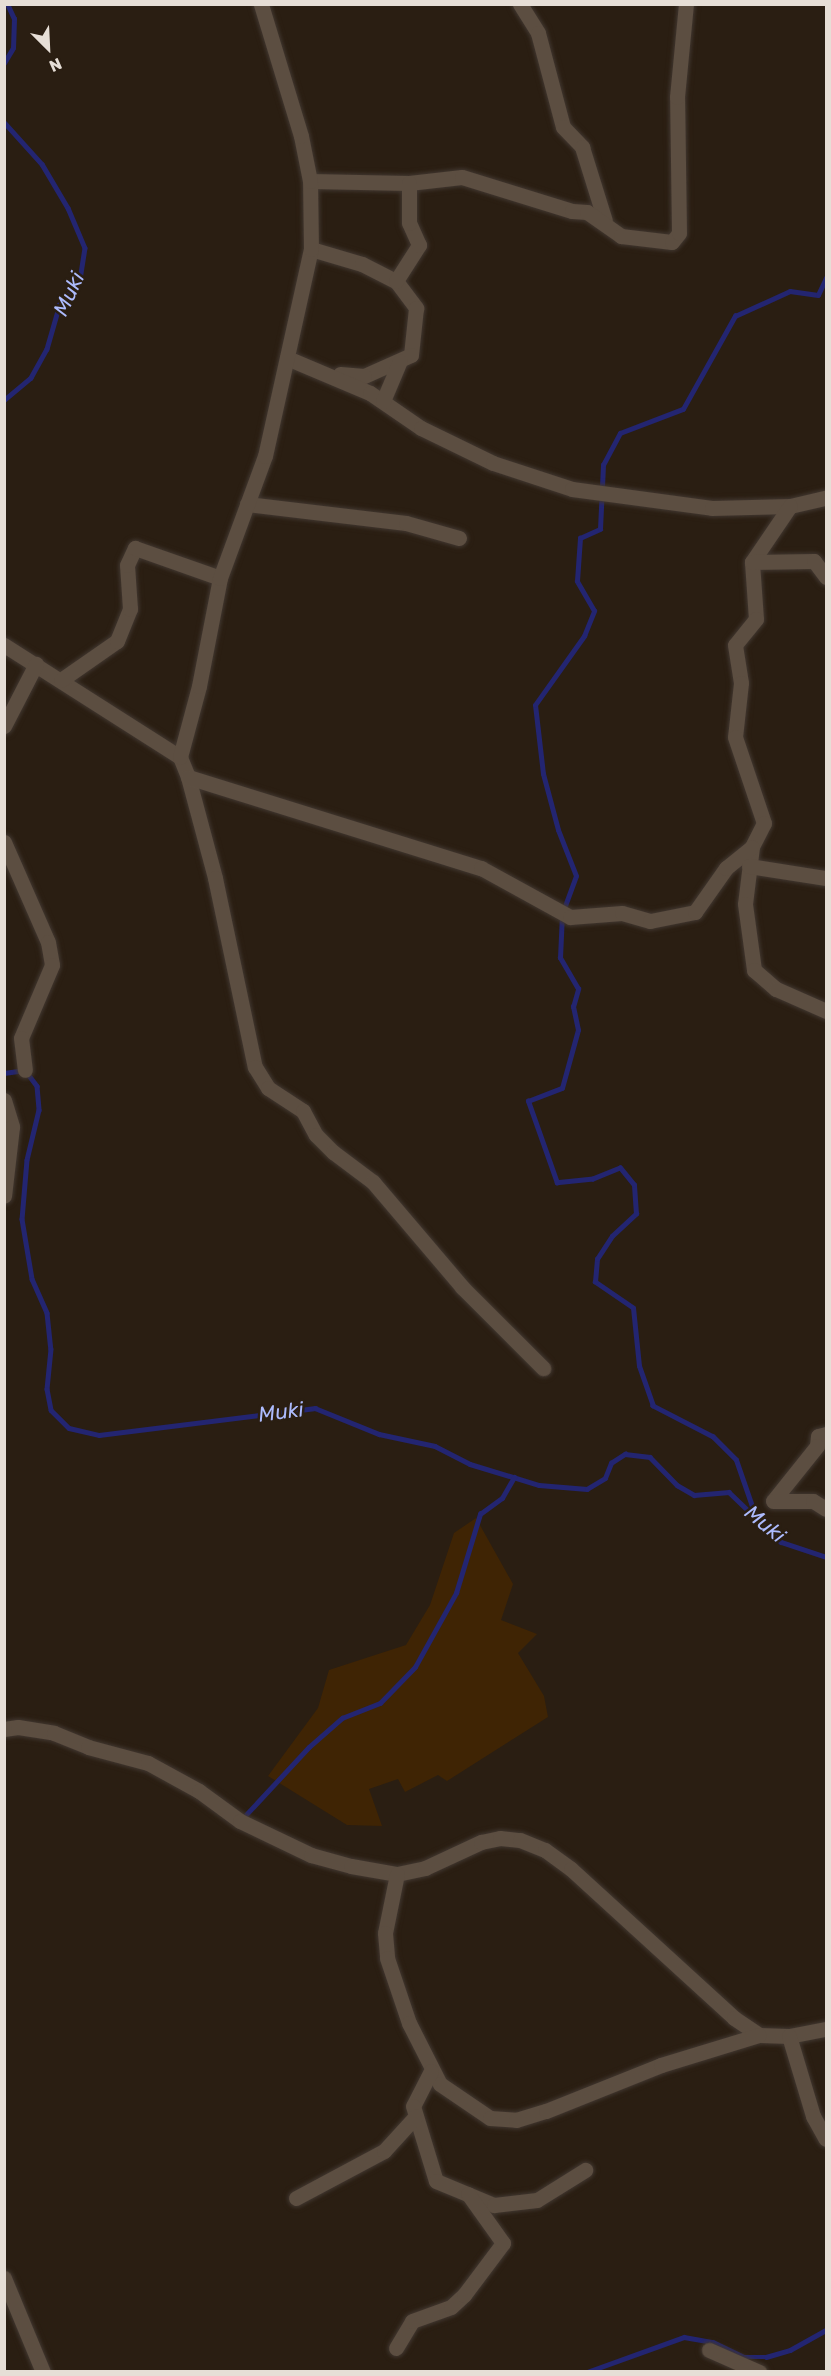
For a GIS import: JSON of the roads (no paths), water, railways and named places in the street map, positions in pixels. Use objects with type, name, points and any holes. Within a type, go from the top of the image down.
[{"type":"street","points":[[180,757],[199,686],[220,578],[265,456],[310,249],[310,181],[301,136],[261,4]]},
{"type":"street","points":[[520,4],[537,33],[563,127],[582,147],[605,221]]},
{"type":"street","points":[[310,181],[409,183],[450,177],[483,181],[572,211],[587,212],[605,221],[621,236],[631,239],[672,242],[677,238],[677,97],[686,4]]},
{"type":"street","points":[[396,281],[419,245],[409,223],[409,183]]},
{"type":"street","points":[[310,249],[363,264],[396,281],[416,308],[411,355],[364,376],[325,372]]},
{"type":"street","points":[[287,358],[325,372],[383,401],[421,428],[493,463],[572,489],[638,501],[665,499],[711,508],[790,506],[826,498]]},
{"type":"street","points":[[383,401],[400,361]]},
{"type":"street","points":[[247,504],[406,523],[459,538]]},
{"type":"street","points":[[790,506],[752,562],[756,619],[735,645],[741,683],[735,737],[764,823],[752,847],[745,904],[751,965],[776,988],[826,1011]]},
{"type":"street","points":[[61,680],[117,641],[130,609],[127,566],[135,548],[220,578]]},
{"type":"street","points":[[752,562],[814,561],[826,578]]},
{"type":"street","points":[[4,645],[180,757],[188,777],[255,1066],[268,1088],[303,1111],[316,1135],[333,1152],[373,1182],[462,1287],[543,1368]]},
{"type":"street","points":[[4,726],[36,664]]},
{"type":"street","points":[[188,777],[481,868],[570,917],[622,913],[650,921],[695,912],[726,868],[752,847]]},
{"type":"street","points":[[4,842],[48,942],[52,965],[21,1038],[25,1070]]},
{"type":"street","points":[[749,866],[826,878]]},
{"type":"street","points":[[4,1100],[12,1127],[4,1196]]},
{"type":"street","points":[[826,1434],[818,1436],[817,1446],[773,1501],[813,1501],[826,1509]]},
{"type":"street","points":[[4,1729],[18,1727],[54,1733],[88,1748],[148,1763],[199,1791],[240,1821],[311,1855],[397,1874],[425,1868],[481,1842],[500,1838],[544,1850],[734,2018],[759,2035]]},
{"type":"street","points":[[397,1874],[385,1933],[387,1958],[409,2023],[431,2071],[440,2084],[490,2118],[516,2120],[581,2099],[661,2065],[759,2035],[789,2036],[826,2029]]},
{"type":"street","points":[[789,2036],[813,2116],[826,2139]]},
{"type":"street","points":[[431,2071],[413,2106],[436,2181],[494,2205],[537,2200],[585,2170]]},
{"type":"street","points":[[296,2198],[384,2151],[416,2116]]},
{"type":"street","points":[[396,2348],[412,2320],[451,2307],[464,2295],[503,2243],[468,2194]]},
{"type":"street","points":[[6,2286],[43,2372]]},
{"type":"street","points":[[709,2350],[759,2372]]},
{"type":"waterway","name":"Muki","points":[[4,63],[13,48],[14,19],[7,4]]},
{"type":"waterway","name":"Muki","points":[[4,122],[42,164],[68,208],[85,248],[80,280],[60,304],[47,349],[31,378],[4,401]]},
{"type":"waterway","points":[[755,1515],[736,1460],[713,1437],[653,1406],[639,1366],[633,1308],[595,1282],[597,1259],[612,1236],[636,1214],[634,1185],[620,1168],[593,1179],[557,1183],[528,1101],[562,1088],[578,1030],[573,1007],[578,989],[560,958],[562,914],[576,876],[558,830],[543,774],[535,705],[584,636],[594,611],[577,581],[580,538],[600,529],[603,465],[620,433],[683,409],[735,316],[790,291],[818,295],[826,278]]},
{"type":"waterway","name":"Muki","points":[[4,1073],[25,1070],[37,1086],[39,1110],[27,1160],[22,1219],[32,1279],[47,1313],[51,1349],[47,1389],[51,1410],[69,1428],[99,1435],[315,1408],[379,1434],[435,1446],[470,1464],[539,1485],[587,1489],[605,1478],[611,1463],[625,1454],[650,1457],[677,1485],[694,1495],[729,1492],[781,1542],[826,1557]]},
{"type":"waterway","points":[[242,1819],[309,1747],[342,1718],[380,1703],[415,1667],[456,1593],[480,1514],[502,1498],[514,1477]]},
{"type":"waterway","points":[[587,2372],[684,2337],[713,2342],[744,2357],[766,2357],[790,2350],[826,2330]]}]
